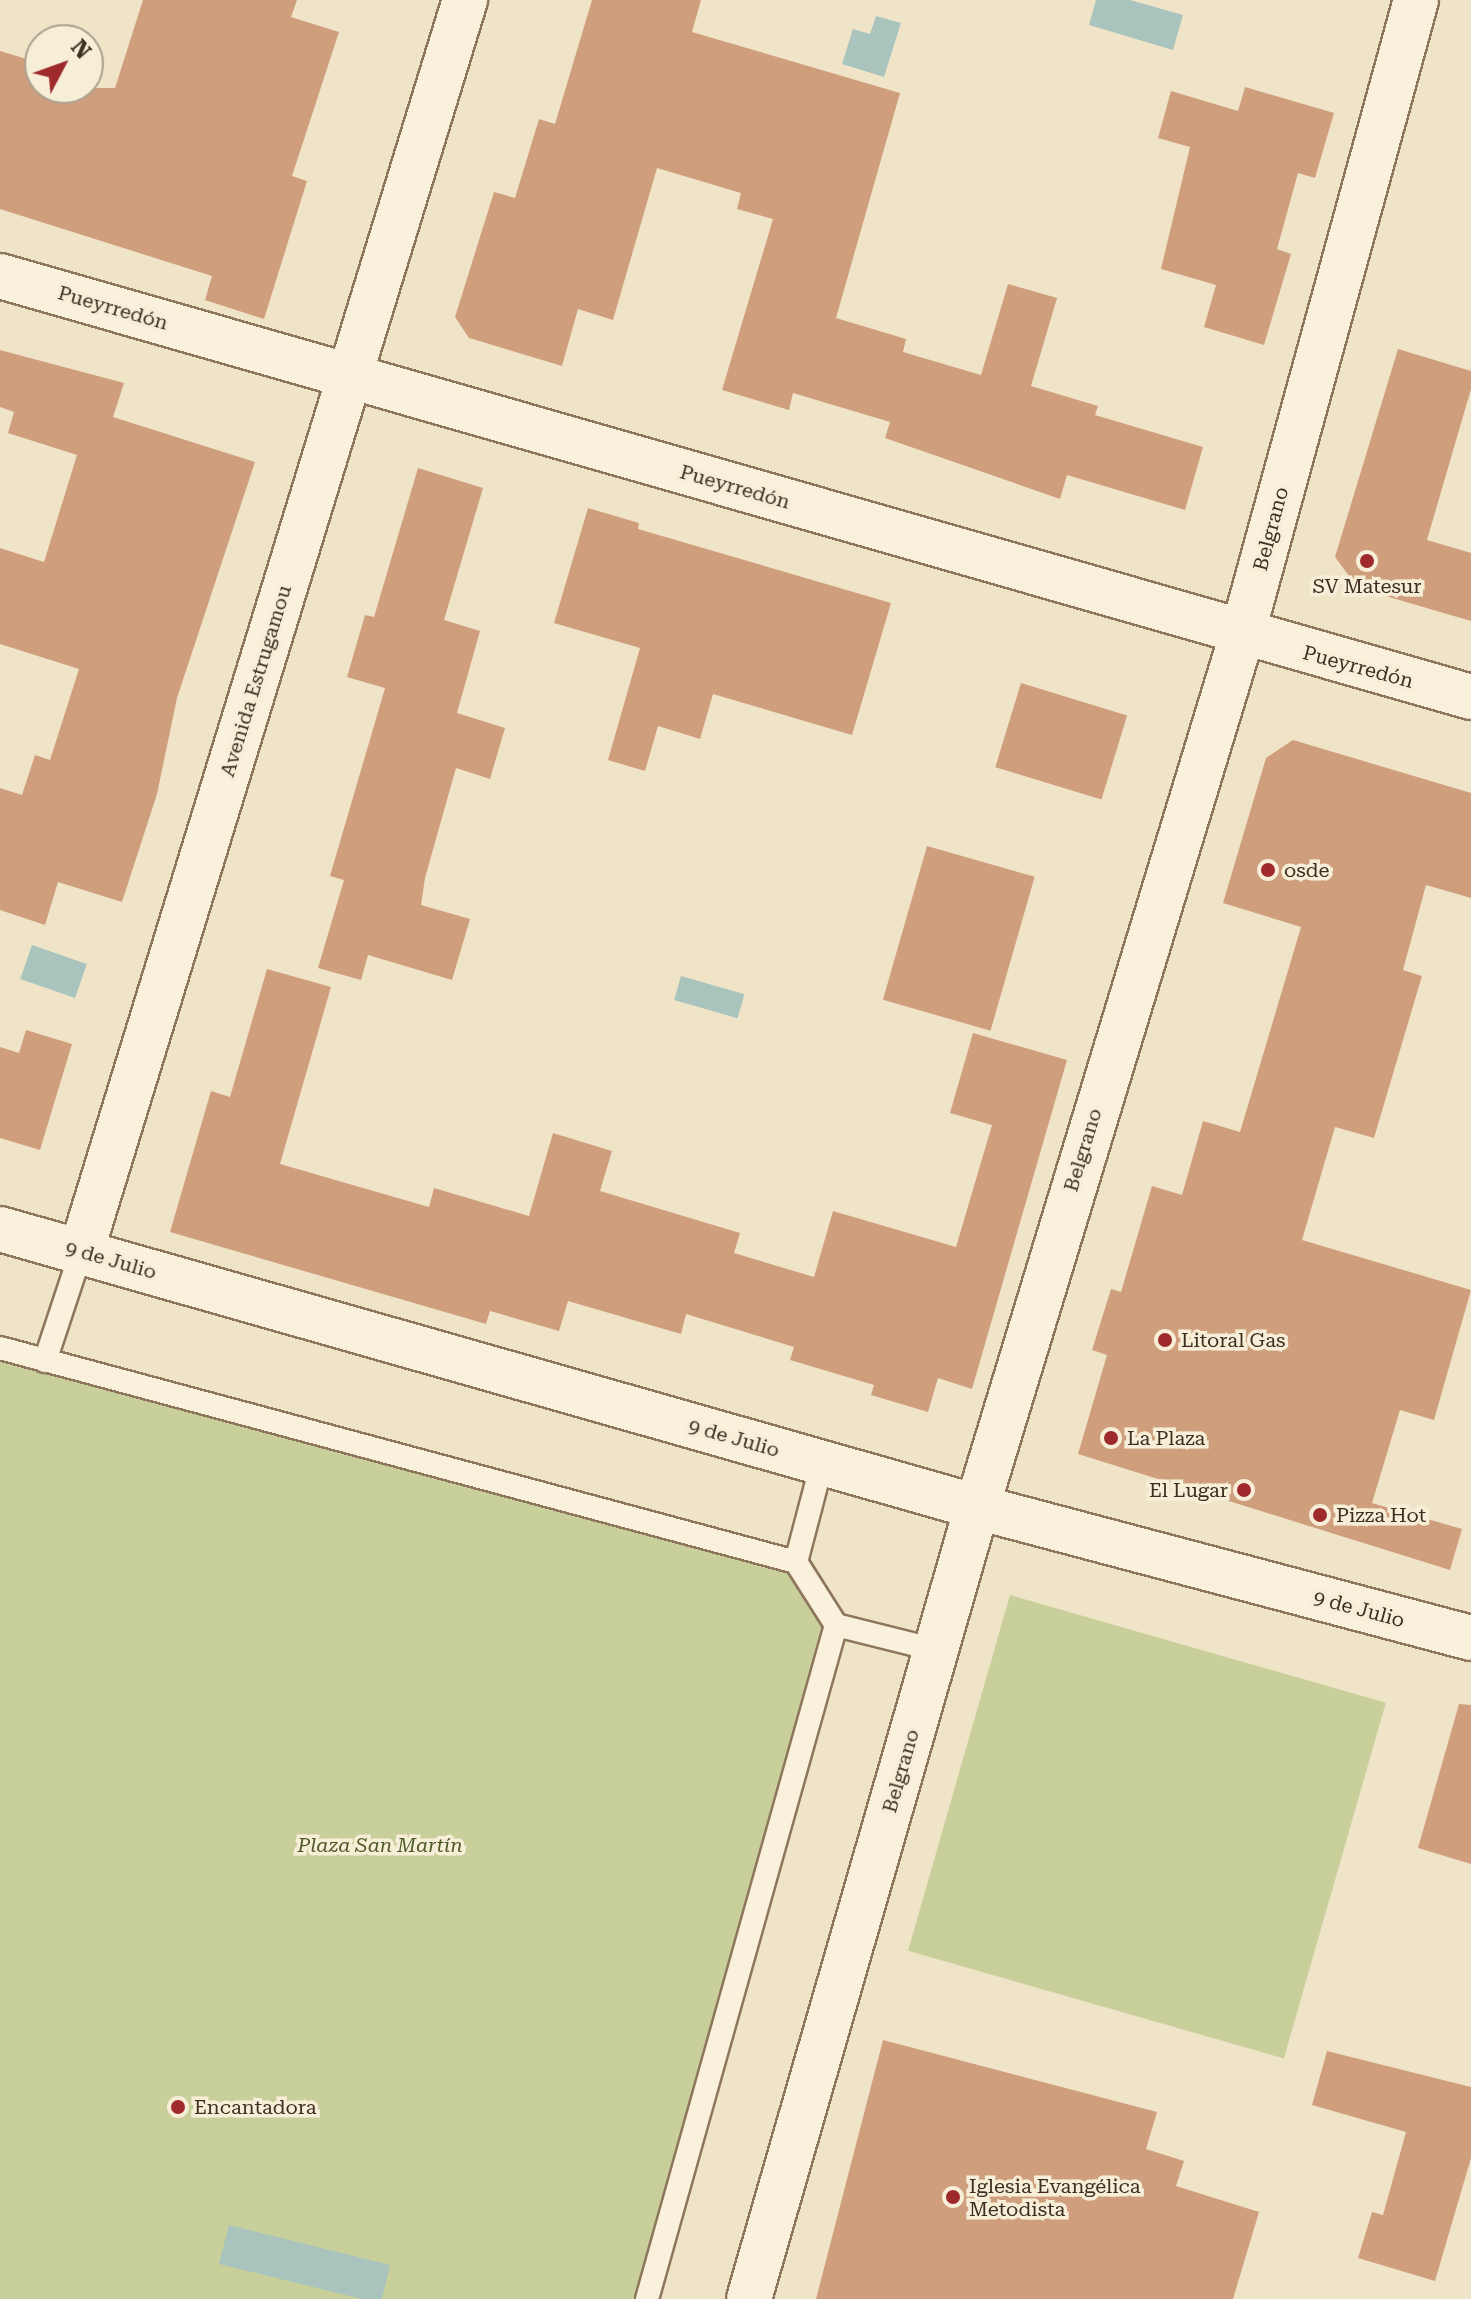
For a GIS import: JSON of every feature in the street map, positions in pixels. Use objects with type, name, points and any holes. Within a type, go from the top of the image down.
[{"type":"street","name":"Avenida Estrugamou","points":[[81,1252],[465,0]]},
{"type":"street","name":"Belgrano","points":[[749,2299],[977,1507],[1242,635],[1416,0]]},
{"type":"street","name":"Pueyrredón","points":[[0,276],[350,374],[1242,635],[1471,697]]},
{"type":"street","name":"9 de Julio","points":[[0,1229],[977,1507],[1471,1638]]},
{"type":"lane","name":"Avenida Estrugamou","points":[[45,1361],[81,1252]]},
{"type":"lane","points":[[0,1348],[796,1562],[836,1625],[936,1650]]},
{"type":"lane","points":[[796,1562],[822,1463]]},
{"type":"lane","points":[[647,2299],[836,1625]]},
{"type":"green space","name":"Plaza San Martín","points":[[0,1348],[796,1562],[836,1625],[647,2299],[0,2299]]},
{"type":"green space","points":[[1010,1595],[1386,1703],[1284,2058],[908,1951]]},
{"type":"water","points":[[1096,0],[1130,0],[1183,15],[1173,50],[1089,25]]},
{"type":"water","points":[[876,16],[901,23],[884,77],[842,64],[853,29],[870,34]]},
{"type":"water","points":[[32,945],[87,964],[75,998],[20,979]]},
{"type":"water","points":[[681,976],[744,994],[738,1018],[674,1000]]},
{"type":"water","points":[[229,2225],[390,2265],[382,2299],[362,2299],[219,2264]]},
{"type":"building","points":[[143,0],[297,0],[291,17],[339,32],[292,176],[307,181],[264,319],[205,300],[212,276],[0,209],[0,51],[24,58],[24,104],[104,104],[104,88],[115,88]]},
{"type":"building","points":[[592,0],[701,0],[692,32],[900,93],[836,318],[906,339],[903,352],[981,375],[1008,284],[1057,298],[1031,386],[1098,406],[1095,415],[1203,447],[1185,510],[1067,475],[1060,499],[885,438],[890,422],[793,393],[789,410],[722,390],[773,219],[737,209],[741,193],[657,168],[613,320],[578,309],[562,366],[469,338],[455,317],[494,192],[515,198],[539,119],[555,124]]},
{"type":"building","points":[[1245,87],[1334,113],[1315,178],[1298,173],[1277,249],[1291,254],[1264,345],[1204,327],[1216,285],[1161,269],[1190,147],[1158,138],[1171,91],[1238,111]]},
{"type":"building","points":[[1398,349],[1471,371],[1471,389],[1427,540],[1471,553],[1471,621],[1358,588],[1335,557]]},
{"type":"building","points":[[0,350],[124,383],[113,417],[255,462],[177,698],[157,794],[122,902],[58,882],[45,925],[0,910],[0,788],[22,795],[35,755],[50,760],[79,669],[0,644],[0,548],[44,562],[77,455],[8,433],[14,412],[0,407]]},
{"type":"building","points":[[418,468],[483,488],[444,620],[480,631],[457,713],[505,728],[490,779],[456,768],[425,878],[421,905],[470,919],[452,980],[368,955],[361,980],[318,968],[344,880],[330,876],[385,688],[347,677],[365,615],[374,617]]},
{"type":"building","points":[[588,508],[639,523],[638,529],[891,603],[852,735],[713,694],[700,739],[658,726],[645,771],[608,760],[640,648],[554,623]]},
{"type":"building","points":[[1021,683],[1127,715],[1101,800],[995,767]]},
{"type":"building","points":[[1293,740],[1471,793],[1471,898],[1426,885],[1403,970],[1422,976],[1374,1138],[1335,1127],[1302,1240],[1471,1290],[1434,1420],[1400,1410],[1372,1503],[1462,1529],[1450,1570],[1078,1454],[1107,1355],[1092,1350],[1111,1289],[1121,1292],[1152,1186],[1182,1195],[1203,1121],[1240,1132],[1301,927],[1223,903],[1266,758]]},
{"type":"building","points":[[927,846],[1035,877],[991,1031],[883,1000]]},
{"type":"building","points":[[267,969],[331,987],[280,1164],[429,1207],[434,1188],[529,1216],[553,1133],[612,1151],[600,1191],[740,1233],[734,1253],[814,1277],[833,1211],[956,1247],[992,1125],[950,1113],[973,1033],[1067,1060],[972,1389],[938,1378],[928,1412],[871,1395],[874,1385],[790,1360],[794,1347],[686,1314],[681,1334],[568,1301],[559,1331],[490,1311],[486,1324],[170,1232],[211,1091],[230,1097]]},
{"type":"building","points":[[26,1030],[72,1044],[40,1150],[0,1138],[0,1047],[19,1053]]},
{"type":"building","points":[[1459,1704],[1471,1705],[1471,1864],[1418,1848]]},
{"type":"building","name":"Iglesia Evangélica Metodista","points":[[883,2040],[1157,2112],[1146,2149],[1184,2161],[1176,2186],[1259,2212],[1233,2299],[816,2299]]},
{"type":"building","points":[[1327,2051],[1471,2087],[1471,2158],[1435,2281],[1358,2258],[1372,2212],[1383,2215],[1406,2132],[1312,2105]]},
{"type":"place","name":"SV Matesur","points":[[1367,561]]},
{"type":"place","name":"osde","points":[[1268,870]]},
{"type":"place","name":"Litoral Gas","points":[[1165,1340]]},
{"type":"place","name":"La Plaza","points":[[1111,1438]]},
{"type":"place","name":"El Lugar","points":[[1244,1490]]},
{"type":"place","name":"Pizza Hot","points":[[1320,1515]]},
{"type":"place","name":"Encantadora","points":[[178,2107]]},
{"type":"place","name":"Iglesia Evangélica Metodista","points":[[953,2197]]}]
